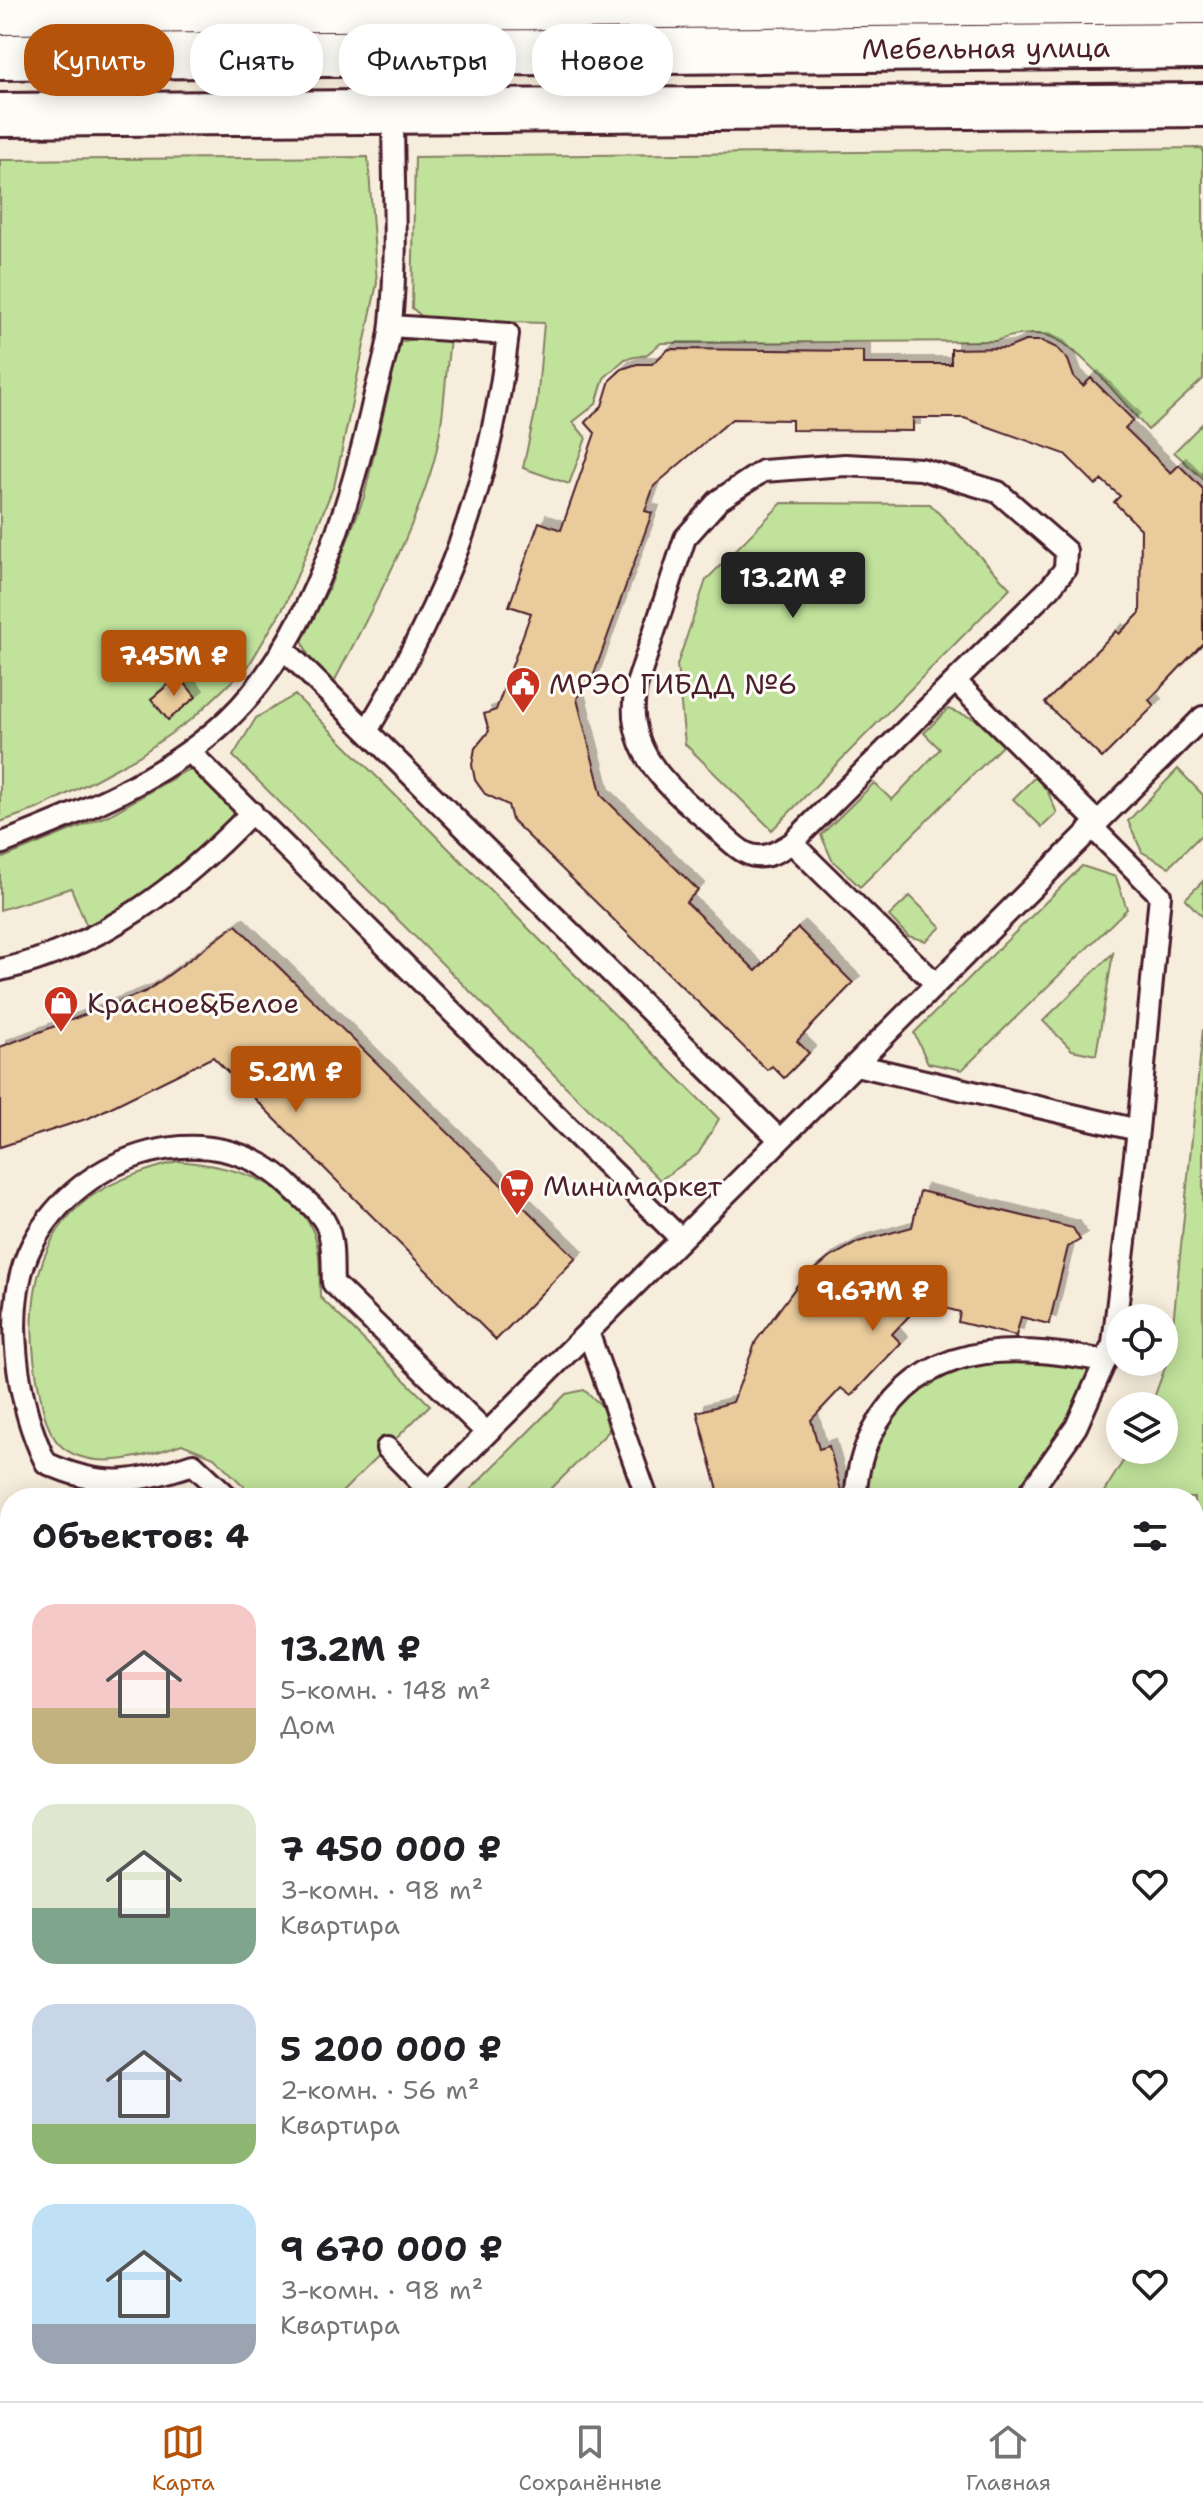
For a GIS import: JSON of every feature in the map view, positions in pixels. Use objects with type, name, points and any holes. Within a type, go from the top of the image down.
[{"type":"street","name":"Мебельная улица","points":[[0,12],[1203,1]]},
{"type":"street","name":"Мебельная улица","points":[[0,57],[1203,46]]},
{"type":"street","points":[[0,115],[1203,105]]},
{"type":"lane","points":[[0,844],[86,810],[189,751],[226,721],[255,690],[283,648],[322,568],[351,491],[391,326],[395,246],[393,111]]},
{"type":"lane","points":[[367,731],[431,616],[466,528],[487,466],[501,394],[508,334],[391,326]]},
{"type":"lane","points":[[845,465],[921,469],[998,492],[1066,551],[1065,569],[955,681],[792,843],[772,855],[748,855],[658,778],[637,736],[636,687],[685,538],[719,500],[763,471],[845,465]]},
{"type":"lane","points":[[283,648],[780,1140]]},
{"type":"lane","points":[[955,681],[1160,895],[1138,1130],[1113,1344],[1076,1427],[1033,1488]]},
{"type":"lane","points":[[431,1488],[1203,717]]},
{"type":"lane","points":[[189,751],[681,1239]]},
{"type":"lane","points":[[0,970],[24,964],[112,928],[174,887],[252,812]]},
{"type":"lane","points":[[792,843],[936,984]]},
{"type":"lane","points":[[856,1065],[1138,1130]]},
{"type":"lane","points":[[218,1488],[193,1464],[155,1476],[113,1483],[79,1478],[46,1463],[27,1420],[20,1378],[17,1309],[21,1275],[31,1247],[50,1216],[72,1193],[122,1162],[176,1146],[226,1150],[271,1167],[328,1226],[333,1283],[487,1433]]},
{"type":"lane","points":[[588,1332],[643,1488]]},
{"type":"lane","points":[[858,1488],[868,1435],[900,1391],[942,1362],[989,1351],[1047,1350],[1105,1361]]},
{"type":"lane","points":[[387,1448],[420,1488]]},
{"type":"green space","points":[[1203,148],[1203,379],[1148,430],[1080,357],[1049,336],[1017,335],[995,341],[661,343],[646,355],[625,359],[604,378],[596,404],[573,422],[586,438],[569,484],[523,468],[537,403],[544,323],[426,320],[412,308],[415,157]]},
{"type":"green space","points":[[368,157],[377,283],[335,483],[286,603],[249,665],[193,718],[139,756],[91,782],[37,809],[0,822],[0,160]]},
{"type":"green space","points":[[423,337],[450,339],[434,461],[402,547],[333,684],[312,664],[302,641],[330,586],[364,497],[400,342]]},
{"type":"green space","points":[[1203,423],[1203,479],[1174,452]]},
{"type":"green space","points":[[782,503],[930,504],[1010,588],[772,830],[685,744],[677,665],[706,580]]},
{"type":"green space","points":[[295,695],[719,1119],[698,1154],[660,1180],[233,756],[256,718]]},
{"type":"green space","points":[[948,709],[975,719],[1003,745],[860,887],[832,860],[821,835],[874,783],[892,800],[940,749],[924,733]]},
{"type":"green space","points":[[189,769],[211,785],[235,813],[168,879],[88,929],[71,888],[0,910],[0,859],[111,814]]},
{"type":"green space","points":[[1178,769],[1203,795],[1203,833],[1169,867],[1142,852],[1128,821]]},
{"type":"green space","points":[[1035,777],[1047,790],[1057,813],[1042,827],[1013,799]]},
{"type":"green space","points":[[1082,866],[1116,877],[1127,909],[962,1070],[928,1063],[914,1033]]},
{"type":"green space","points":[[1203,881],[1203,917],[1185,899]]},
{"type":"green space","points":[[910,896],[941,927],[926,941],[908,936],[889,916]]},
{"type":"green space","points":[[1113,953],[1096,1055],[1072,1050],[1043,1021]]},
{"type":"green space","points":[[1203,1029],[1203,1488],[1106,1488],[1121,1464],[1178,1464],[1178,1392],[1156,1392],[1162,1376],[1178,1376],[1178,1304],[1175,1304]]},
{"type":"green space","points":[[178,1161],[236,1171],[272,1186],[288,1198],[301,1212],[315,1237],[320,1297],[430,1405],[346,1488],[246,1488],[214,1457],[182,1444],[136,1457],[102,1460],[72,1453],[59,1444],[51,1433],[44,1413],[33,1344],[32,1319],[40,1269],[62,1225],[79,1206],[102,1190]]},
{"type":"green space","points":[[992,1356],[1097,1364],[1068,1423],[1023,1488],[862,1488],[872,1439],[901,1396],[943,1367]]},
{"type":"green space","points":[[584,1390],[602,1406],[609,1431],[552,1488],[472,1488],[566,1394]]},
{"type":"building","points":[[1025,341],[1042,341],[1057,348],[1083,386],[1091,378],[1133,420],[1125,428],[1171,473],[1179,465],[1203,489],[1203,643],[1149,700],[1154,706],[1102,758],[1045,703],[1116,631],[1119,634],[1140,613],[1141,529],[1114,502],[1120,496],[1102,480],[1096,485],[1065,454],[964,418],[913,418],[913,431],[792,430],[792,420],[732,419],[654,486],[645,511],[652,513],[594,674],[590,685],[583,683],[577,699],[602,796],[698,890],[686,902],[756,971],[798,928],[853,983],[797,1041],[809,1053],[784,1078],[772,1066],[767,1070],[512,820],[508,805],[485,794],[475,780],[472,765],[475,748],[489,731],[484,714],[496,710],[531,613],[509,606],[539,522],[561,530],[595,433],[585,422],[602,406],[610,380],[622,369],[637,364],[652,364],[669,349],[863,351],[863,364],[951,364],[951,349],[1008,348]]},
{"type":"building","points":[[179,676],[196,697],[168,720],[151,699]]},
{"type":"building","points":[[236,925],[576,1258],[496,1340],[213,1057],[89,1118],[0,1147],[0,1047],[147,991]]},
{"type":"building","points":[[920,1191],[1073,1228],[1080,1240],[1068,1247],[1049,1324],[1021,1317],[1016,1336],[958,1322],[960,1312],[922,1302],[892,1334],[901,1343],[851,1396],[841,1388],[811,1420],[819,1449],[829,1446],[840,1488],[717,1488],[697,1412],[733,1402],[756,1341],[799,1283],[829,1258],[858,1242],[912,1227]]},
{"type":"place","name":"МРЭО ГИБДД №6","points":[[523,715]]},
{"type":"place","name":"Красное&Белое","points":[[61,1034]]},
{"type":"place","name":"Минимаркет","points":[[517,1217]]}]
